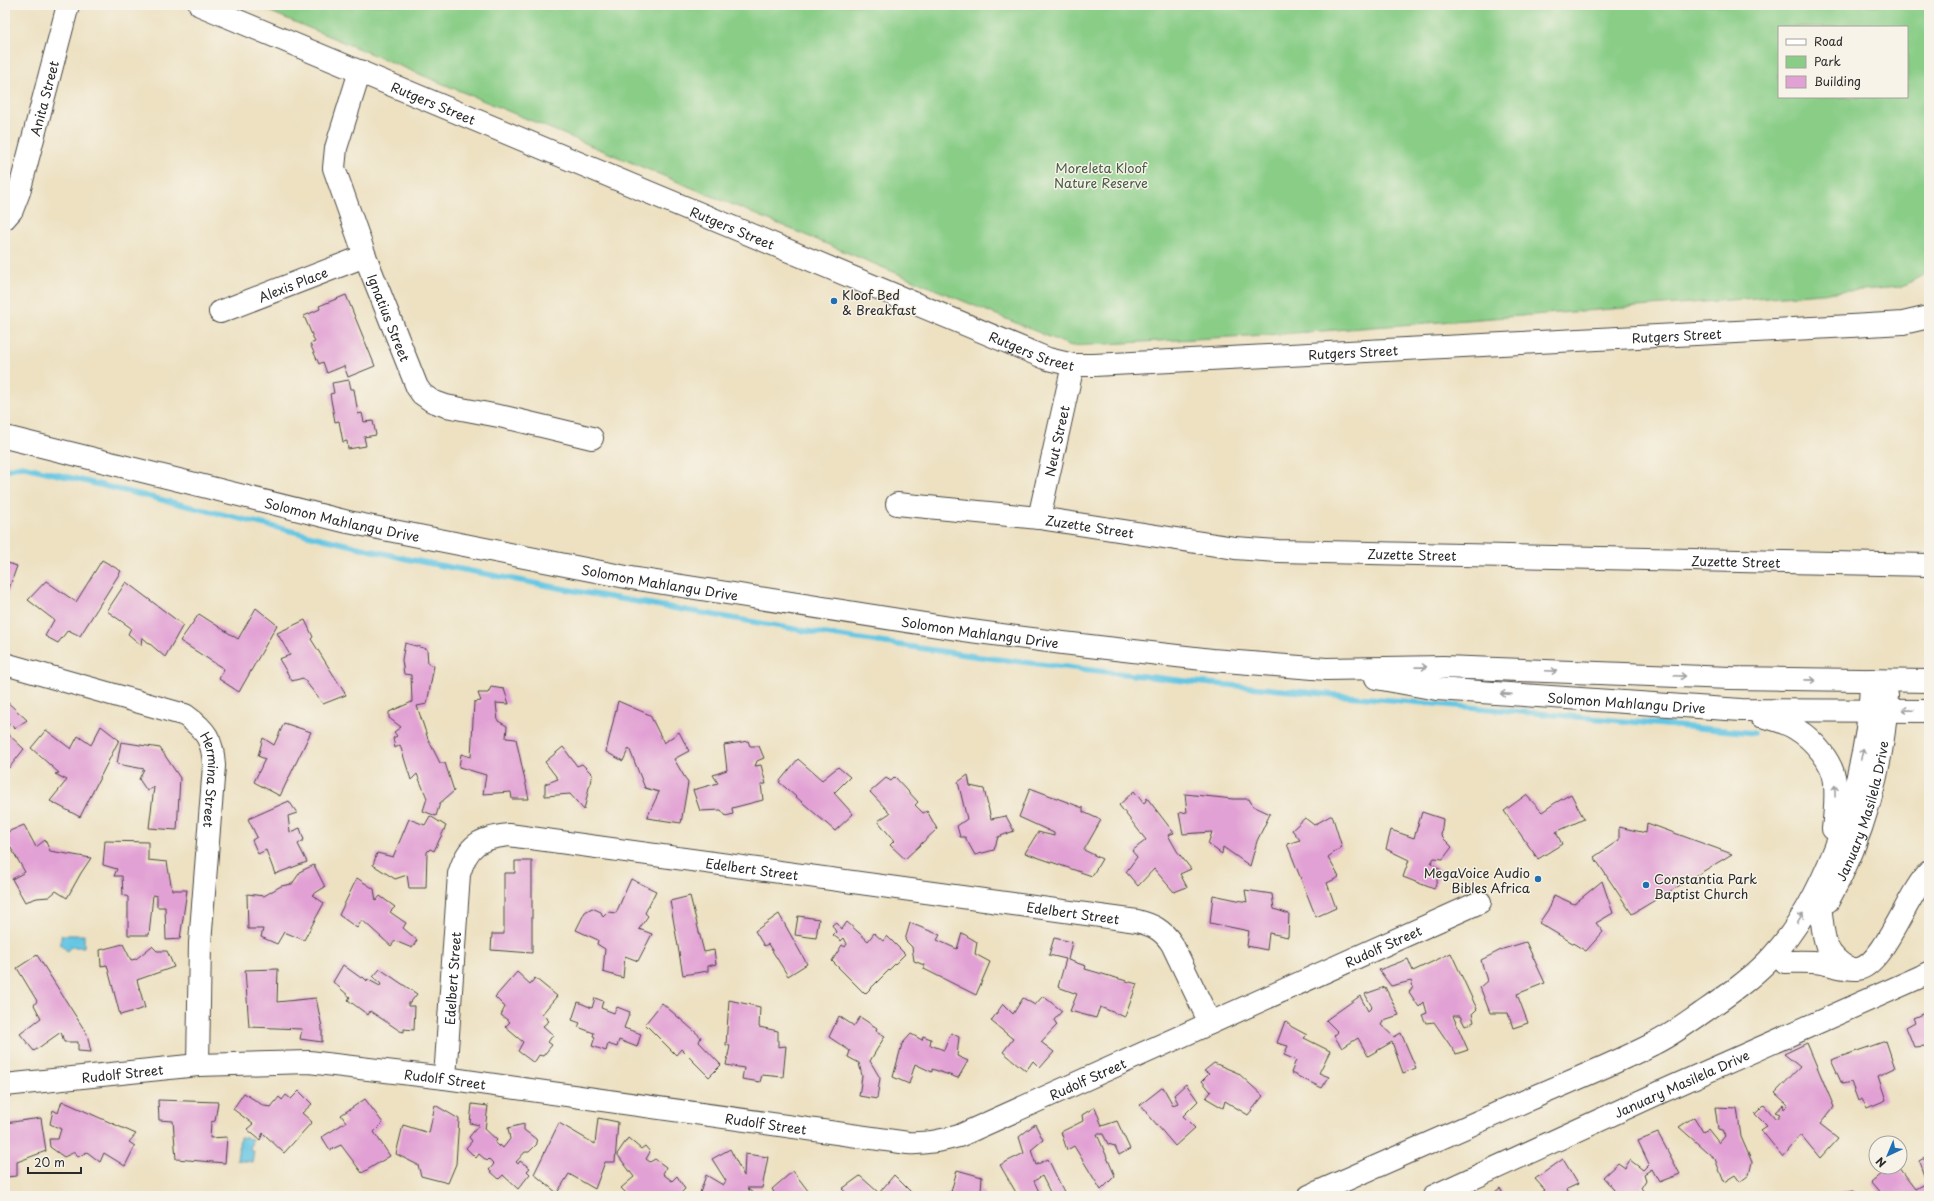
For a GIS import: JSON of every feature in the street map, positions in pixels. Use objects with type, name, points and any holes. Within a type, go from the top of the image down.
[{"type":"street","name":"Anita Street","points":[[5,218],[12,210],[19,192],[68,5]]},
{"type":"street","name":"Rutgers Street","points":[[200,5],[1040,356],[1073,364],[1094,365],[1851,326],[1903,323],[1929,316]]},
{"type":"street","name":"Ignatius Street","points":[[360,71],[336,148],[334,168],[365,256],[386,306],[411,376],[422,394],[432,401],[446,406],[504,417],[592,438]]},
{"type":"street","name":"Alexis Place","points":[[220,312],[365,256]]},
{"type":"street","name":"Neut Street","points":[[1039,518],[1073,364]]},
{"type":"street","name":"Solomon Mahlangu Drive","points":[[5,437],[348,522],[631,578],[963,630],[1063,643],[1212,660],[1326,669],[1443,667],[1730,678],[1929,681]]},
{"type":"street","name":"Zuzette Street","points":[[897,504],[1039,518],[1235,548],[1278,551],[1929,565]]},
{"type":"street","name":"Hermina Street","points":[[5,664],[185,715],[205,732],[210,741],[214,751],[214,766],[200,944],[198,1065]]},
{"type":"street","name":"Solomon Mahlangu Drive","points":[[1326,669],[1437,689],[1741,710],[1879,709],[1929,711]]},
{"type":"street","name":"January Masilela Drive","points":[[1309,1196],[1656,1043],[1696,1030],[1744,999],[1785,962],[1821,913],[1848,862],[1864,818],[1880,756],[1879,681]]},
{"type":"street","name":"January Masilela Drive","points":[[1656,1043],[1738,988],[1768,961],[1790,935],[1812,899],[1826,871],[1844,825],[1857,777],[1879,709]]},
{"type":"street","points":[[1741,710],[1796,728],[1809,739],[1826,759],[1835,781],[1835,805],[1826,871]]},
{"type":"street","name":"Edelbert Street","points":[[444,1078],[459,874],[464,858],[476,844],[490,837],[509,835],[1152,924],[1166,935],[1172,944],[1210,1023]]},
{"type":"street","points":[[1785,962],[1811,962],[1858,969],[1863,967],[1876,957],[1884,946],[1918,886],[1929,872]]},
{"type":"street","name":"Rudolf Street","points":[[5,1085],[198,1065],[309,1062],[444,1078],[922,1144],[940,1142],[959,1136],[1480,902]]},
{"type":"street","points":[[1821,913],[1826,946],[1835,959],[1848,968]]},
{"type":"street","name":"January Masilela Drive","points":[[1434,1196],[1661,1092],[1929,973]]},
{"type":"green space","name":"Moreleta Kloof Nature Reserve","points":[[254,5],[1929,5],[1929,272],[1901,287],[1282,334],[1071,346]]},
{"type":"water","points":[[61,935],[84,935],[84,947],[71,947],[67,951],[61,945]]},
{"type":"water","points":[[240,1137],[252,1139],[250,1150],[254,1151],[252,1162],[237,1160]]},
{"type":"building","points":[[346,295],[375,366],[348,377],[344,366],[327,373],[323,362],[319,364],[310,344],[315,342],[304,316],[320,309],[319,306]]},
{"type":"building","points":[[349,380],[351,389],[354,389],[358,414],[362,413],[364,422],[373,421],[376,435],[364,437],[366,446],[348,449],[347,441],[343,442],[339,421],[335,422],[330,394],[334,393],[332,383]]},
{"type":"building","points":[[102,560],[121,571],[80,636],[68,630],[58,643],[45,636],[54,620],[28,600],[46,581],[76,602]]},
{"type":"building","points":[[5,562],[17,566],[5,600]]},
{"type":"building","points":[[126,582],[183,625],[165,657],[142,637],[141,645],[128,634],[131,628],[107,611]]},
{"type":"building","points":[[256,608],[277,625],[239,692],[219,679],[224,669],[180,641],[199,614],[238,639]]},
{"type":"building","points":[[305,620],[313,637],[311,639],[346,695],[323,704],[303,678],[292,681],[279,659],[290,655],[277,633]]},
{"type":"building","points":[[405,643],[427,649],[428,664],[434,666],[427,704],[417,706],[428,739],[440,763],[445,763],[454,791],[440,803],[436,816],[423,811],[427,798],[417,774],[411,780],[400,745],[395,748],[393,738],[397,736],[394,732],[401,727],[389,718],[389,712],[412,702],[411,675],[404,674],[402,660]]},
{"type":"building","points":[[491,687],[504,689],[509,704],[496,703],[498,721],[507,726],[506,738],[516,739],[529,799],[512,799],[511,792],[483,794],[486,775],[459,767],[461,754],[471,757],[474,702],[481,701],[478,693],[488,693]]},
{"type":"building","points":[[5,700],[27,720],[15,728],[10,723],[5,730]]},
{"type":"building","points":[[618,701],[650,715],[664,743],[679,732],[689,751],[674,759],[688,783],[681,823],[647,818],[659,792],[645,788],[629,748],[623,761],[606,752]]},
{"type":"building","points":[[284,723],[311,732],[280,796],[254,782],[265,759],[258,756],[263,738],[274,745]]},
{"type":"building","points":[[101,726],[119,740],[80,817],[50,801],[67,780],[55,774],[59,773],[31,748],[46,730],[71,749],[78,736],[91,745]]},
{"type":"building","points":[[5,731],[24,749],[9,768],[5,765]]},
{"type":"building","points":[[748,741],[750,746],[759,746],[764,758],[757,761],[755,766],[761,765],[766,784],[761,784],[763,800],[732,808],[733,814],[726,816],[721,810],[700,811],[693,790],[718,783],[713,775],[727,770],[724,745]]},
{"type":"building","points":[[121,742],[160,748],[180,778],[177,830],[149,828],[154,787],[147,791],[139,779],[144,769],[117,764]]},
{"type":"building","points":[[563,747],[577,766],[582,764],[592,774],[584,810],[570,794],[545,796],[545,784],[558,779],[545,762]]},
{"type":"building","points":[[798,759],[822,780],[838,767],[850,777],[834,793],[853,814],[835,831],[779,782]]},
{"type":"building","points":[[968,775],[970,786],[984,789],[991,819],[1006,816],[1014,831],[998,837],[994,850],[975,855],[965,837],[960,837],[957,826],[967,819],[958,782]]},
{"type":"building","points":[[895,777],[918,802],[915,805],[923,813],[927,811],[937,829],[905,859],[890,845],[894,841],[878,821],[890,813],[870,792],[886,778],[891,781]]},
{"type":"building","points":[[1030,788],[1083,808],[1083,812],[1101,820],[1084,850],[1102,859],[1092,876],[1025,853],[1038,832],[1054,836],[1054,833],[1019,817]]},
{"type":"building","points":[[1134,791],[1144,804],[1147,798],[1174,833],[1168,835],[1177,851],[1191,869],[1180,874],[1187,887],[1174,892],[1154,869],[1138,886],[1126,872],[1137,857],[1132,851],[1146,840],[1119,805]]},
{"type":"building","points":[[1185,794],[1233,799],[1249,799],[1253,806],[1270,814],[1257,841],[1250,866],[1223,847],[1222,854],[1208,844],[1212,832],[1183,834],[1179,813],[1187,812]]},
{"type":"building","points":[[1571,794],[1584,819],[1556,832],[1562,844],[1538,859],[1504,811],[1526,795],[1542,812]]},
{"type":"building","points":[[289,801],[297,813],[288,816],[290,832],[300,828],[304,840],[298,844],[307,862],[275,874],[266,850],[258,854],[252,840],[257,837],[248,819]]},
{"type":"building","points":[[1422,812],[1443,819],[1441,836],[1452,847],[1443,859],[1434,858],[1431,863],[1441,870],[1434,889],[1403,877],[1409,860],[1386,849],[1391,830],[1414,838]]},
{"type":"building","points":[[1332,815],[1342,847],[1328,857],[1339,877],[1327,883],[1336,908],[1316,917],[1287,844],[1300,840],[1292,830],[1305,818],[1314,825]]},
{"type":"building","points":[[430,816],[446,826],[434,851],[430,849],[427,852],[426,888],[409,888],[407,875],[395,879],[373,865],[377,853],[393,857],[409,819],[425,825]]},
{"type":"building","name":"Constantia Park Baptist Church","points":[[1647,823],[1732,854],[1632,914],[1594,857],[1619,840],[1619,827],[1646,833]]},
{"type":"building","points":[[24,825],[36,847],[45,840],[50,851],[91,858],[67,898],[56,891],[49,897],[37,898],[25,902],[12,879],[25,872],[5,838],[5,833]]},
{"type":"building","points":[[105,841],[148,842],[148,860],[167,862],[172,890],[187,890],[180,939],[166,940],[165,907],[157,907],[157,896],[153,895],[149,935],[128,935],[128,897],[123,895],[122,876],[114,876],[117,869],[103,865]]},
{"type":"building","points":[[515,861],[532,861],[532,953],[491,950],[492,934],[504,934],[504,873],[515,873]]},
{"type":"building","points":[[314,865],[325,887],[312,895],[324,903],[304,940],[284,932],[277,944],[261,937],[263,929],[248,929],[247,894],[264,896],[281,886],[292,884],[301,871]]},
{"type":"building","points":[[357,878],[374,889],[376,901],[380,896],[395,907],[390,912],[406,923],[403,928],[417,940],[412,948],[395,941],[391,946],[362,920],[357,928],[339,915]]},
{"type":"building","points":[[631,879],[656,891],[645,913],[648,916],[639,929],[652,934],[638,961],[625,956],[623,978],[603,972],[605,949],[597,944],[598,940],[576,930],[585,912],[592,908],[601,912],[603,917],[608,912],[616,913]]},
{"type":"building","points":[[1602,881],[1613,913],[1596,923],[1603,932],[1586,951],[1539,923],[1550,907],[1554,895],[1574,904]]},
{"type":"building","points":[[1245,890],[1272,894],[1274,909],[1289,914],[1288,937],[1269,933],[1267,950],[1247,946],[1249,931],[1210,923],[1213,895],[1247,902]]},
{"type":"building","points":[[690,896],[704,952],[714,950],[716,964],[708,966],[708,971],[683,975],[670,901]]},
{"type":"building","points":[[779,914],[807,964],[788,976],[768,944],[764,946],[755,931]]},
{"type":"building","points":[[798,916],[819,919],[816,938],[795,935]]},
{"type":"building","points":[[836,922],[842,929],[847,922],[868,941],[874,933],[883,941],[887,936],[905,954],[865,994],[832,961],[842,945],[845,947],[847,944],[844,938],[841,941],[833,935],[836,932],[832,925]]},
{"type":"building","points":[[910,923],[940,935],[937,940],[957,949],[962,933],[977,942],[975,954],[990,962],[976,995],[924,969],[924,965],[914,961],[912,947],[905,940]]},
{"type":"building","points":[[1054,938],[1072,942],[1068,960],[1086,966],[1085,969],[1137,984],[1125,1017],[1100,1007],[1096,1018],[1070,1011],[1077,994],[1058,987],[1066,959],[1049,955]]},
{"type":"building","points":[[1526,942],[1545,983],[1517,994],[1528,1023],[1513,1028],[1508,1013],[1490,1013],[1480,987],[1487,981],[1481,960],[1503,949]]},
{"type":"building","points":[[123,944],[131,960],[136,959],[152,946],[157,951],[167,951],[174,967],[137,980],[145,1008],[120,1015],[107,965],[101,966],[100,950]]},
{"type":"building","points":[[1451,953],[1477,1009],[1472,1014],[1474,1022],[1465,1026],[1460,1016],[1453,1016],[1468,1050],[1456,1054],[1434,1022],[1426,1023],[1422,1015],[1427,1013],[1424,1002],[1419,1007],[1409,992],[1413,987],[1411,981],[1391,986],[1379,970],[1408,959],[1413,971]]},
{"type":"building","points":[[37,955],[87,1034],[91,1052],[78,1051],[78,1042],[64,1042],[61,1032],[34,1051],[20,1034],[41,1018],[34,1005],[37,1001],[17,968]]},
{"type":"building","points":[[343,965],[361,978],[363,977],[367,981],[367,979],[380,986],[381,984],[373,977],[380,969],[417,994],[410,1003],[408,1003],[408,1006],[415,1006],[414,1030],[404,1029],[404,1032],[400,1031],[370,1011],[368,1015],[348,1000],[350,997],[333,982]]},
{"type":"building","points":[[278,969],[277,1002],[316,998],[322,1027],[322,1042],[300,1039],[302,1029],[249,1027],[245,970]]},
{"type":"building","points":[[517,972],[530,984],[535,978],[557,996],[542,1014],[549,1021],[543,1026],[553,1035],[548,1042],[552,1045],[543,1056],[539,1055],[534,1063],[518,1051],[523,1042],[505,1027],[510,1022],[501,1015],[505,1007],[495,997]]},
{"type":"building","points":[[1385,987],[1399,1015],[1384,1020],[1381,1025],[1394,1037],[1401,1033],[1416,1068],[1403,1073],[1392,1042],[1368,1056],[1358,1038],[1342,1048],[1334,1036],[1338,1032],[1326,1020],[1360,996],[1368,1011],[1372,1007],[1365,994]]},
{"type":"building","points":[[1043,996],[1062,1011],[1054,1020],[1057,1025],[1041,1042],[1054,1052],[1040,1068],[1033,1061],[1026,1071],[1003,1052],[1013,1039],[991,1021],[1003,1004],[1013,1014],[1023,998],[1035,1005]]},
{"type":"building","points":[[595,998],[603,1001],[601,1008],[614,1013],[617,1007],[630,1012],[624,1028],[641,1034],[637,1047],[619,1040],[617,1047],[608,1044],[606,1051],[592,1046],[595,1037],[593,1036],[594,1033],[578,1027],[580,1023],[572,1020],[578,1002],[592,1008]]},
{"type":"building","points":[[729,1000],[760,1007],[759,1027],[778,1031],[778,1047],[786,1046],[783,1077],[762,1075],[760,1082],[742,1079],[744,1068],[726,1065],[730,1046],[726,1045]]},
{"type":"building","points":[[662,1003],[701,1037],[699,1042],[721,1065],[709,1077],[681,1049],[676,1055],[645,1024]]},
{"type":"building","points":[[1929,1012],[1929,1054],[1926,1046],[1914,1047],[1906,1027],[1915,1022],[1913,1018]]},
{"type":"building","points":[[839,1016],[854,1026],[860,1017],[877,1028],[876,1031],[885,1036],[870,1061],[880,1078],[877,1099],[859,1096],[862,1076],[859,1063],[848,1057],[850,1051],[829,1037]]},
{"type":"building","points":[[1285,1021],[1292,1027],[1307,1035],[1304,1038],[1330,1051],[1319,1073],[1329,1077],[1322,1088],[1291,1073],[1296,1060],[1284,1055],[1288,1046],[1277,1043]]},
{"type":"building","points":[[951,1033],[959,1037],[957,1056],[968,1061],[958,1078],[932,1069],[932,1072],[915,1064],[909,1084],[893,1077],[902,1044],[911,1034],[922,1040],[923,1036],[931,1039],[930,1045],[944,1050]]},
{"type":"building","points":[[1886,1041],[1895,1068],[1878,1076],[1886,1100],[1867,1108],[1862,1099],[1858,1101],[1851,1082],[1842,1084],[1831,1060]]},
{"type":"building","points":[[1807,1043],[1834,1107],[1820,1124],[1838,1138],[1820,1158],[1801,1135],[1783,1157],[1761,1130],[1767,1126],[1755,1114],[1764,1105],[1776,1119],[1780,1114],[1775,1112],[1783,1105],[1784,1109],[1788,1105],[1775,1093],[1800,1067],[1784,1054]]},
{"type":"building","points":[[1214,1063],[1238,1073],[1263,1096],[1248,1115],[1225,1101],[1223,1108],[1206,1098],[1211,1092],[1202,1081],[1209,1074],[1204,1071]]},
{"type":"building","points":[[1186,1084],[1198,1101],[1183,1116],[1195,1128],[1175,1146],[1140,1105],[1163,1087],[1173,1105],[1178,1103],[1174,1095]]},
{"type":"building","points":[[299,1091],[312,1104],[302,1113],[312,1122],[284,1153],[263,1133],[260,1140],[247,1129],[253,1124],[233,1109],[244,1093],[264,1106],[271,1107],[279,1097],[282,1100],[286,1095],[291,1099]]},
{"type":"building","points":[[365,1099],[383,1123],[374,1132],[390,1156],[362,1173],[341,1145],[330,1150],[322,1137],[346,1122],[341,1115]]},
{"type":"building","points":[[158,1100],[218,1102],[215,1121],[211,1122],[210,1138],[227,1137],[225,1163],[176,1159],[173,1121],[159,1120]]},
{"type":"building","points":[[62,1101],[136,1134],[129,1142],[135,1146],[125,1166],[104,1153],[100,1162],[87,1152],[78,1157],[75,1152],[64,1157],[50,1147],[49,1139],[58,1139],[61,1129],[50,1124],[53,1110],[58,1113]]},
{"type":"building","points":[[472,1104],[488,1106],[485,1129],[497,1140],[495,1143],[499,1147],[500,1145],[503,1148],[510,1139],[508,1128],[524,1124],[524,1130],[536,1139],[537,1144],[529,1152],[525,1152],[516,1162],[518,1164],[520,1161],[530,1168],[527,1171],[530,1174],[518,1189],[503,1175],[499,1179],[489,1170],[494,1164],[489,1159],[487,1161],[479,1154],[476,1158],[466,1148],[472,1141],[469,1137],[479,1125],[470,1123]]},
{"type":"building","points":[[435,1105],[459,1119],[456,1164],[448,1183],[421,1176],[418,1165],[396,1154],[403,1125],[429,1133]]},
{"type":"building","points":[[1095,1107],[1102,1126],[1117,1121],[1130,1149],[1119,1155],[1115,1146],[1108,1144],[1103,1134],[1097,1134],[1115,1176],[1101,1190],[1074,1146],[1067,1150],[1061,1132],[1083,1121],[1082,1115]]},
{"type":"building","points":[[1715,1107],[1737,1108],[1741,1137],[1752,1162],[1749,1175],[1740,1182],[1735,1175],[1724,1182],[1715,1159],[1679,1127],[1694,1117],[1703,1132],[1708,1129],[1719,1143],[1725,1136],[1722,1130],[1718,1129]]},
{"type":"building","points":[[41,1118],[46,1151],[17,1162],[17,1176],[5,1177],[5,1123]]},
{"type":"building","points":[[598,1118],[618,1122],[615,1162],[605,1162],[595,1189],[569,1174],[557,1193],[534,1174],[559,1123],[595,1144]]},
{"type":"building","points":[[1035,1124],[1043,1140],[1031,1150],[1036,1165],[1048,1159],[1065,1194],[1052,1196],[1042,1176],[1034,1181],[1041,1196],[1018,1196],[1000,1165],[1024,1153],[1019,1137]]},
{"type":"building","points":[[1658,1133],[1680,1174],[1659,1182],[1652,1169],[1644,1174],[1646,1180],[1641,1188],[1648,1196],[1619,1196],[1603,1177],[1618,1163],[1625,1168],[1630,1160],[1643,1170],[1649,1164],[1638,1141]]},
{"type":"building","points":[[628,1138],[641,1149],[645,1146],[650,1152],[646,1159],[650,1162],[655,1159],[666,1167],[663,1174],[672,1181],[677,1176],[685,1189],[678,1196],[629,1196],[621,1188],[634,1177],[617,1154]]},
{"type":"building","points":[[730,1149],[744,1176],[745,1154],[768,1157],[762,1188],[747,1188],[755,1195],[754,1196],[699,1196],[706,1175],[723,1185],[726,1181],[712,1159]]},
{"type":"building","points":[[1929,1155],[1928,1196],[1882,1196],[1871,1183],[1880,1175],[1905,1175],[1916,1189],[1927,1183],[1919,1161]]},
{"type":"building","points":[[1563,1159],[1578,1184],[1567,1189],[1570,1196],[1537,1196],[1545,1190],[1535,1179]]},
{"type":"building","points":[[957,1170],[982,1177],[981,1190],[985,1192],[985,1196],[935,1196],[951,1192]]},
{"type":"building","points":[[793,1171],[812,1196],[776,1196],[772,1189]]},
{"type":"building","points":[[894,1175],[914,1195],[850,1196],[842,1189],[860,1176],[879,1193]]},
{"type":"building","points":[[1500,1188],[1504,1196],[1490,1196]]},
{"type":"building","points":[[1854,1190],[1855,1196],[1840,1196],[1840,1193]]},
{"type":"waterway","points":[[5,470],[22,466],[407,559],[586,593],[812,632],[980,657],[1194,682],[1754,733]]},
{"type":"place","name":"Kloof Bed & Breakfast","points":[[834,301]]},
{"type":"place","name":"MegaVoice Audio Bibles Africa","points":[[1538,879]]},
{"type":"place","name":"Constantia Park Baptist Church","points":[[1646,885]]}]
